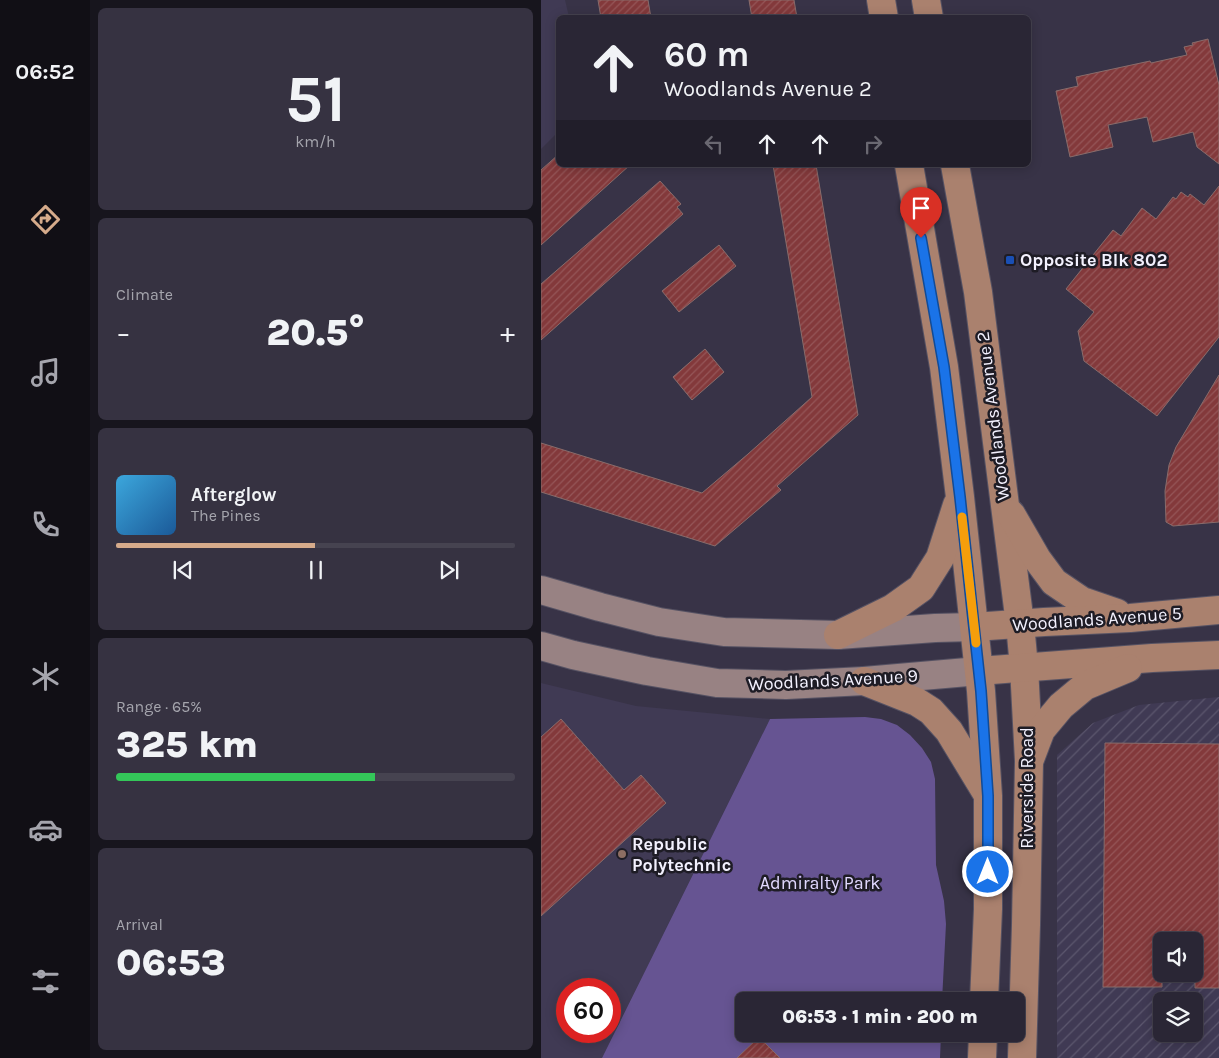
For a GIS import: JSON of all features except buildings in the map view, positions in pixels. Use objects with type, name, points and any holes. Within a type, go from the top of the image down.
[{"type":"main road","points":[[881,0],[883,15]]},
{"type":"main road","points":[[926,0],[928,15]]},
{"type":"main road","points":[[909,167],[944,367],[979,671],[988,796],[988,909],[984,992]]},
{"type":"main road","name":"Woodlands Avenue 2","points":[[955,167],[978,292],[1024,667]]},
{"type":"main road","points":[[838,635],[893,608],[921,588],[940,558],[960,497]]},
{"type":"main road","points":[[1003,501],[1037,559],[1054,582],[1082,601],[1130,618]]},
{"type":"main road","points":[[541,590],[659,622],[724,632],[838,635],[974,627]]},
{"type":"main road","name":"Woodlands Avenue 5","points":[[974,627],[1130,618],[1219,610]]},
{"type":"main road","name":"Woodlands Avenue 9","points":[[541,646],[647,671],[717,683],[786,685],[864,681],[979,671]]},
{"type":"main road","points":[[979,671],[1219,655]]},
{"type":"main road","points":[[1029,761],[1041,730],[1061,706],[1085,686],[1152,658]]},
{"type":"main road","name":"Riverside Road","points":[[1022,1058],[1029,761],[1024,667]]},
{"type":"main road","points":[[864,681],[917,702],[931,712],[949,731],[988,796]]},
{"type":"main road","points":[[982,1058],[983,1042]]},
{"type":"shaded area","points":[[541,0],[565,0],[569,15],[556,15],[556,134],[541,149]]},
{"type":"shaded area","name":"Republic Polytechnic","points":[[541,683],[636,706],[770,719],[621,1020],[621,978],[556,978],[556,1043],[609,1043],[602,1058],[541,1058]]},
{"type":"shaded area","points":[[1219,697],[1219,1058],[1057,1058],[1057,755],[1093,723],[1139,705]]},
{"type":"green space","name":"Admiralty Park","points":[[865,717],[881,719],[897,725],[910,735],[931,762],[935,779],[936,865],[944,901],[946,924],[942,992],[735,992],[735,1042],[941,1042],[940,1058],[602,1058],[609,1043],[621,1043],[621,1020],[770,719]]},
{"type":"slow traffic","points":[[962,517],[976,643]]},
{"type":"place","name":"Opposite Blk 802","points":[[1010,260]]},
{"type":"place","name":"Republic Polytechnic","points":[[622,854]]},
{"type":"route","points":[[921,238],[944,367],[981,691],[988,796],[988,872]]}]
